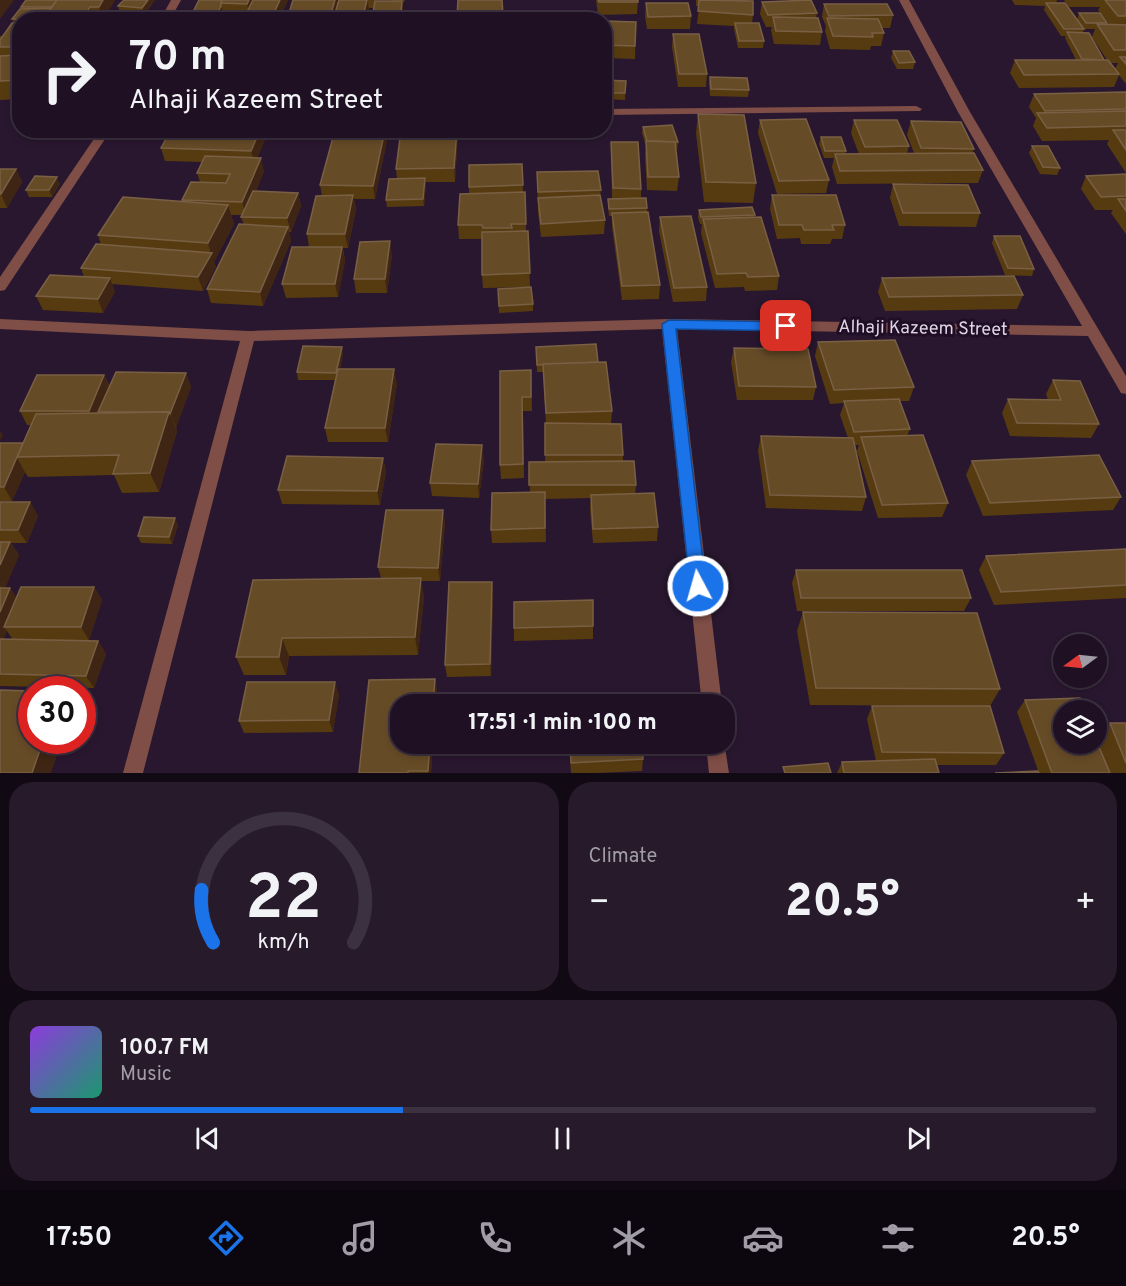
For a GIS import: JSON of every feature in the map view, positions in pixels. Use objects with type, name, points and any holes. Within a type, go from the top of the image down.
[{"type":"street","points":[[904,0],[964,111],[1126,389]]},
{"type":"street","points":[[612,112],[916,109]]},
{"type":"street","points":[[0,288],[101,138]]},
{"type":"street","name":"Alhaji Kazeem Street","points":[[0,324],[248,336],[669,324],[1093,331]]},
{"type":"street","points":[[669,324],[711,694]]},
{"type":"street","points":[[133,773],[248,336]]},
{"type":"street","points":[[717,754],[719,773]]},
{"type":"building","points":[[26,0],[57,0],[52,7],[21,7]]},
{"type":"building","points":[[57,0],[103,0],[99,7],[90,7],[87,12],[49,11]]},
{"type":"building","points":[[124,0],[148,0],[142,8],[118,6]]},
{"type":"building","points":[[199,0],[222,0],[218,12],[193,12]]},
{"type":"building","points":[[222,0],[249,0],[247,4],[221,3]]},
{"type":"building","points":[[253,0],[280,0],[274,12],[247,12]]},
{"type":"building","points":[[293,0],[335,0],[331,12],[289,12]]},
{"type":"building","points":[[339,0],[367,0],[364,12],[335,12]]},
{"type":"building","points":[[458,0],[502,0],[503,12],[457,12]]},
{"type":"building","points":[[598,0],[638,0],[638,2],[599,2]]},
{"type":"building","points":[[699,0],[753,1],[753,15],[698,11]]},
{"type":"building","points":[[811,0],[817,13],[768,15],[762,2]]},
{"type":"building","points":[[1105,0],[1126,0],[1126,16],[1118,16]]},
{"type":"building","points":[[375,1],[402,1],[401,12],[373,12]]},
{"type":"building","points":[[646,3],[688,3],[691,16],[648,17]]},
{"type":"building","points":[[1046,3],[1065,3],[1084,29],[1064,29]]},
{"type":"building","points":[[824,4],[887,4],[893,15],[829,16]]},
{"type":"building","points":[[51,8],[49,12],[18,12],[20,9]]},
{"type":"building","points":[[1079,13],[1100,13],[1107,23],[1086,23]]},
{"type":"building","points":[[773,17],[818,18],[822,32],[776,31]]},
{"type":"building","points":[[827,18],[878,19],[884,33],[872,33],[873,37],[833,36]]},
{"type":"building","points":[[612,21],[636,22],[635,46],[612,45]]},
{"type":"building","points":[[12,23],[12,47],[0,47],[0,40]]},
{"type":"building","points":[[735,23],[759,23],[764,41],[739,41]]},
{"type":"building","points":[[1097,24],[1126,25],[1126,50],[1114,50]]},
{"type":"building","points":[[1067,32],[1089,33],[1104,60],[1082,59]]},
{"type":"building","points":[[673,34],[699,34],[707,74],[679,74]]},
{"type":"building","points":[[893,51],[909,51],[915,62],[899,63]]},
{"type":"building","points":[[12,55],[12,80],[0,81],[0,56]]},
{"type":"building","points":[[1015,60],[1108,60],[1119,74],[1024,75]]},
{"type":"building","points":[[710,77],[747,78],[749,90],[711,89]]},
{"type":"building","points":[[612,80],[626,81],[625,93],[612,93]]},
{"type":"building","points":[[1126,92],[1126,109],[1045,111],[1034,94]]},
{"type":"building","points":[[1126,111],[1126,126],[1047,128],[1037,113]]},
{"type":"building","points":[[698,114],[744,115],[756,183],[706,182]]},
{"type":"building","points":[[806,119],[829,180],[779,181],[760,120]]},
{"type":"building","points":[[854,120],[897,120],[909,146],[865,147]]},
{"type":"building","points":[[911,121],[961,122],[974,149],[921,148]]},
{"type":"building","points":[[672,125],[678,142],[647,141],[643,127]]},
{"type":"building","points":[[1113,130],[1126,130],[1126,150]]},
{"type":"building","points":[[821,137],[841,137],[846,151],[825,151]]},
{"type":"building","points":[[167,138],[257,138],[251,151],[161,148]]},
{"type":"building","points":[[333,138],[383,138],[373,186],[320,185]]},
{"type":"building","points":[[400,138],[456,138],[454,168],[396,169]]},
{"type":"building","points":[[646,141],[675,142],[679,177],[648,177]]},
{"type":"building","points":[[611,142],[638,142],[641,189],[613,188]]},
{"type":"building","points":[[1032,146],[1048,146],[1060,168],[1043,167]]},
{"type":"building","points":[[974,153],[983,170],[840,171],[835,154]]},
{"type":"building","points":[[205,156],[261,158],[242,202],[182,200],[191,182],[226,183],[230,174],[197,173]]},
{"type":"building","points":[[522,164],[523,185],[469,187],[469,165]]},
{"type":"building","points":[[0,169],[16,169],[1,194],[0,194]]},
{"type":"building","points":[[598,171],[601,190],[538,192],[537,172]]},
{"type":"building","points":[[1126,174],[1126,196],[1101,197],[1086,176]]},
{"type":"building","points":[[35,176],[57,177],[49,190],[26,190]]},
{"type":"building","points":[[425,178],[423,199],[386,200],[389,179]]},
{"type":"building","points":[[893,184],[968,185],[980,213],[903,213]]},
{"type":"building","points":[[253,191],[298,193],[287,218],[241,217]]},
{"type":"building","points":[[525,192],[526,224],[511,224],[512,228],[458,225],[460,194]]},
{"type":"building","points":[[353,195],[345,234],[307,234],[316,196]]},
{"type":"building","points":[[600,195],[605,220],[541,224],[538,198]]},
{"type":"building","points":[[772,195],[836,195],[845,225],[832,225],[834,230],[804,230],[802,225],[779,225]]},
{"type":"building","points":[[123,197],[228,205],[208,243],[98,235]]},
{"type":"building","points":[[646,198],[647,208],[609,209],[608,199]]},
{"type":"building","points":[[1118,199],[1126,199],[1126,211]]},
{"type":"building","points":[[752,207],[755,215],[701,217],[699,210]]},
{"type":"building","points":[[648,212],[660,285],[622,286],[612,213]]},
{"type":"building","points":[[691,216],[707,287],[674,288],[660,217]]},
{"type":"building","points":[[761,217],[779,276],[748,277],[746,273],[717,274],[703,219]]},
{"type":"building","points":[[239,224],[288,227],[260,292],[207,289]]},
{"type":"building","points":[[528,231],[530,273],[482,275],[482,232]]},
{"type":"building","points":[[994,236],[1020,236],[1034,269],[1008,268]]},
{"type":"building","points":[[390,241],[385,279],[354,279],[360,242]]},
{"type":"building","points":[[96,244],[212,253],[198,277],[81,268]]},
{"type":"building","points":[[292,247],[342,247],[335,284],[282,284]]},
{"type":"building","points":[[50,275],[110,278],[98,299],[36,296]]},
{"type":"building","points":[[1014,276],[1023,295],[889,297],[882,278]]},
{"type":"building","points":[[531,287],[533,304],[499,306],[498,289]]},
{"type":"building","points":[[895,340],[914,387],[834,390],[818,342]]},
{"type":"building","points":[[596,344],[598,362],[537,365],[536,347]]},
{"type":"building","points":[[303,346],[342,347],[336,373],[297,372]]},
{"type":"building","points":[[734,348],[808,349],[816,387],[739,386]]},
{"type":"building","points":[[606,362],[612,411],[546,413],[543,364]]},
{"type":"building","points":[[338,369],[394,369],[385,428],[325,428]]},
{"type":"building","points":[[531,370],[531,397],[522,397],[523,464],[500,465],[500,371]]},
{"type":"building","points":[[116,372],[186,373],[170,414],[169,412],[98,412]]},
{"type":"building","points":[[37,375],[104,375],[89,411],[20,411]]},
{"type":"building","points":[[1053,380],[1080,381],[1099,424],[1017,423],[1008,399],[1061,400]]},
{"type":"building","points":[[899,399],[910,429],[854,432],[844,401]]},
{"type":"building","points":[[169,412],[150,473],[113,474],[119,455],[17,457],[36,414]]},
{"type":"building","points":[[545,423],[621,424],[623,455],[545,455]]},
{"type":"building","points":[[923,435],[948,503],[882,505],[861,437]]},
{"type":"building","points":[[761,436],[853,438],[866,497],[770,495]]},
{"type":"building","points":[[0,443],[23,443],[4,487],[0,487]]},
{"type":"building","points":[[436,444],[482,445],[478,484],[430,483]]},
{"type":"building","points":[[1099,455],[1121,497],[990,503],[972,461]]},
{"type":"building","points":[[287,456],[383,458],[377,491],[278,490]]},
{"type":"building","points":[[634,461],[636,485],[529,485],[529,462]]},
{"type":"building","points":[[545,492],[545,528],[491,530],[492,493]]},
{"type":"building","points":[[654,493],[658,527],[593,529],[591,495]]},
{"type":"building","points":[[0,502],[30,502],[18,530],[0,530]]},
{"type":"building","points":[[386,510],[443,510],[438,568],[378,567]]},
{"type":"building","points":[[144,517],[175,518],[169,537],[138,536]]},
{"type":"building","points":[[0,542],[10,542],[0,565]]},
{"type":"building","points":[[1126,549],[1126,585],[1001,592],[986,556]]},
{"type":"building","points":[[796,570],[962,570],[971,598],[801,598]]},
{"type":"building","points":[[421,578],[415,637],[282,638],[279,657],[236,657],[253,580]]},
{"type":"building","points":[[449,582],[492,582],[490,664],[445,665]]},
{"type":"building","points":[[21,587],[94,587],[81,627],[4,627]]},
{"type":"building","points":[[0,588],[10,588],[0,612]]},
{"type":"building","points":[[593,600],[593,626],[514,628],[514,602]]},
{"type":"building","points":[[803,612],[977,613],[1000,689],[816,688]]},
{"type":"building","points":[[0,639],[98,641],[86,676],[0,674]]},
{"type":"building","points":[[435,679],[434,694],[390,694],[390,754],[429,754],[428,771],[359,773],[369,680]]},
{"type":"building","points":[[247,682],[335,682],[329,720],[239,721]]},
{"type":"building","points":[[0,690],[18,691],[18,754],[39,754],[32,773],[0,773]]},
{"type":"building","points":[[1080,698],[1081,700],[1053,700],[1053,754],[1102,754],[1110,773],[1052,773],[1025,700]]},
{"type":"building","points":[[872,706],[990,706],[1004,753],[882,752]]},
{"type":"building","points":[[1110,723],[1126,723],[1126,763]]},
{"type":"building","points":[[571,754],[643,754],[643,759],[571,763]]},
{"type":"building","points":[[935,759],[939,773],[844,773],[842,762]]},
{"type":"building","points":[[828,763],[831,773],[785,773],[783,767]]},
{"type":"building","points":[[1038,771],[1039,773],[995,773]]},
{"type":"route","points":[[698,586],[669,324],[786,326]]}]
